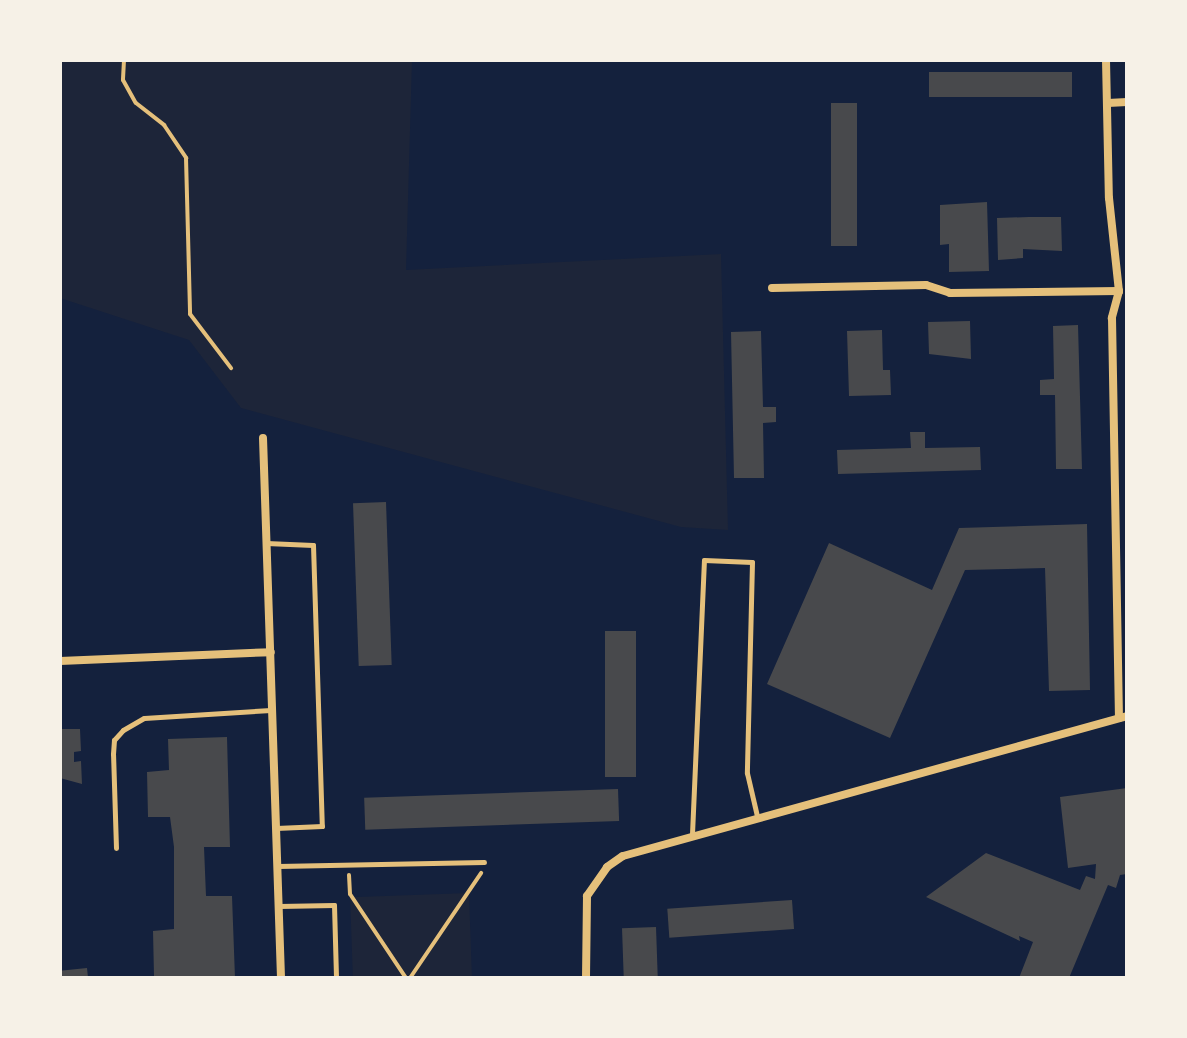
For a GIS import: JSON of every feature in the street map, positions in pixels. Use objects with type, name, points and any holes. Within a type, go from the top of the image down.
[{"type":"street","points":[[586,978],[584,910],[607,867],[639,849],[1123,717],[1112,318],[1119,291],[1109,198],[1106,60]]},
{"type":"street","points":[[1108,103],[1127,102]]},
{"type":"street","points":[[772,288],[926,285],[950,293],[1119,291]]},
{"type":"street","points":[[263,438],[281,978]]},
{"type":"street","points":[[60,661],[271,652]]},
{"type":"lane","points":[[266,543],[313,545],[322,826],[275,828]]},
{"type":"lane","points":[[692,834],[704,560],[752,562],[747,773],[757,816]]},
{"type":"lane","points":[[116,848],[113,754],[114,740],[123,730],[144,718],[272,710]]},
{"type":"lane","points":[[277,866],[484,865]]},
{"type":"lane","points":[[278,906],[334,905],[336,978]]},
{"type":"path","points":[[124,60],[123,80],[136,103],[164,125],[186,158],[190,314],[231,368]]},
{"type":"path","points":[[348,865],[350,894],[408,978],[484,865]]},
{"type":"shaded area","points":[[60,60],[412,60],[406,270],[721,254],[728,530],[681,527],[241,408],[189,340],[60,298]]},
{"type":"shaded area","points":[[469,893],[472,978],[353,978],[350,897]]},
{"type":"building","points":[[929,72],[1072,72],[1072,97],[929,97]]},
{"type":"building","points":[[831,103],[857,103],[857,246],[831,246]]},
{"type":"building","points":[[987,202],[989,271],[949,272],[949,244],[940,245],[940,205]]},
{"type":"building","points":[[1061,217],[1062,251],[1023,249],[1023,258],[998,260],[997,218]]},
{"type":"building","points":[[970,321],[971,359],[929,354],[928,322]]},
{"type":"building","points":[[1078,325],[1082,469],[1056,469],[1055,395],[1040,395],[1040,380],[1054,379],[1053,326]]},
{"type":"building","points":[[882,330],[883,370],[890,370],[891,395],[849,396],[847,331]]},
{"type":"building","points":[[761,331],[763,407],[776,407],[776,422],[763,423],[764,478],[734,478],[731,332]]},
{"type":"building","points":[[910,432],[925,432],[925,448],[980,447],[981,470],[838,474],[837,450],[911,448]]},
{"type":"building","points":[[386,502],[392,665],[359,666],[353,503]]},
{"type":"building","points":[[1087,524],[1090,690],[1049,691],[1045,568],[965,570],[890,738],[767,684],[829,543],[932,590],[959,528]]},
{"type":"building","points":[[605,631],[636,631],[636,777],[605,777]]},
{"type":"building","points":[[60,729],[80,729],[81,751],[74,752],[74,762],[81,761],[82,784],[60,778]]},
{"type":"building","points":[[227,737],[230,847],[204,847],[206,896],[232,896],[235,978],[154,976],[153,931],[174,929],[174,847],[170,817],[148,817],[147,772],[169,770],[168,739]]},
{"type":"building","points":[[1127,788],[1127,874],[1120,875],[1116,888],[1108,885],[1069,978],[1019,978],[1033,942],[1019,936],[1020,941],[926,897],[986,853],[1080,890],[1086,876],[1095,879],[1096,864],[1068,868],[1060,797]]},
{"type":"building","points":[[618,789],[619,821],[365,830],[364,798]]},
{"type":"building","points":[[792,900],[794,929],[669,938],[667,909]]},
{"type":"building","points":[[656,927],[658,978],[624,978],[622,928]]},
{"type":"building","points":[[87,968],[88,978],[61,978],[60,971]]}]
